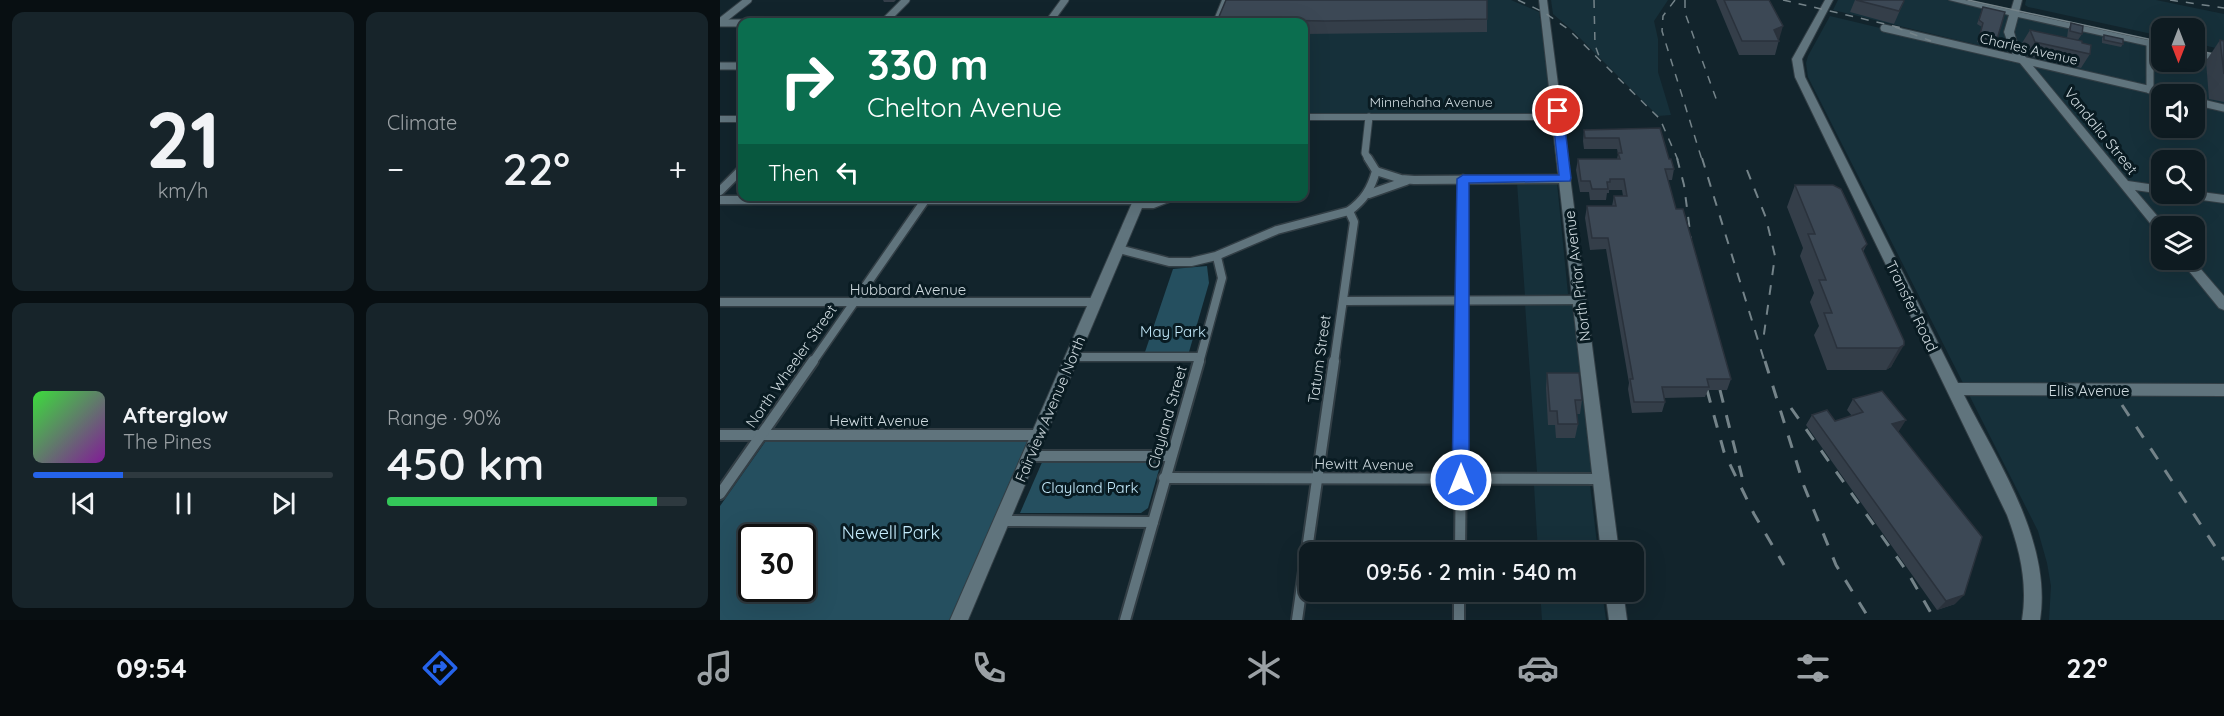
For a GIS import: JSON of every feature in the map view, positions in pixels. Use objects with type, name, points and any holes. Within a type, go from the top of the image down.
[{"type":"street","points":[[720,23],[748,0]]},
{"type":"street","points":[[888,18],[906,0]]},
{"type":"street","points":[[1052,18],[1065,0]]},
{"type":"street","points":[[1219,18],[1226,0]]},
{"type":"street","name":"North Prior Avenue","points":[[1543,0],[1609,542]]},
{"type":"street","name":"Transfer Road","points":[[1829,0],[1797,58],[1800,77],[2023,534],[2033,575],[2034,596],[2031,620]]},
{"type":"street","points":[[1953,0],[2017,6],[2150,43],[2150,90]]},
{"type":"street","points":[[1989,0],[2151,35]]},
{"type":"street","name":"Vandalia Street","points":[[2017,6],[2009,32],[2014,50],[2151,217]]},
{"type":"street","points":[[720,23],[738,23]]},
{"type":"street","name":"Charles Avenue","points":[[1884,28],[2150,90]]},
{"type":"street","points":[[2205,47],[2224,51]]},
{"type":"street","points":[[2205,55],[2224,59]]},
{"type":"street","points":[[720,66],[738,66]]},
{"type":"street","points":[[2039,81],[2041,70],[2055,67]]},
{"type":"street","points":[[2205,104],[2224,108]]},
{"type":"street","name":"Minnehaha Avenue","points":[[1308,117],[1558,117]]},
{"type":"street","points":[[1369,117],[1365,153],[1376,171],[1369,194]]},
{"type":"street","points":[[720,119],[738,119]]},
{"type":"street","points":[[1376,171],[1414,180]]},
{"type":"street","points":[[720,191],[738,173]]},
{"type":"street","points":[[1119,249],[1174,264],[1217,257],[1278,230],[1349,211],[1369,194],[1390,185],[1414,180],[1566,178]]},
{"type":"street","points":[[1460,542],[1463,179]]},
{"type":"street","points":[[2123,184],[2151,188]]},
{"type":"street","points":[[2205,196],[2224,199]]},
{"type":"street","points":[[720,200],[738,200]]},
{"type":"street","name":"North Wheeler Street","points":[[720,494],[925,201]]},
{"type":"street","name":"Fairview Avenue North","points":[[959,620],[1139,201]]},
{"type":"street","points":[[1142,201],[1153,204],[1160,201]]},
{"type":"street","name":"Tatum Street","points":[[1297,620],[1354,222],[1349,211]]},
{"type":"street","name":"Clayland Street","points":[[1125,620],[1220,289],[1222,278],[1217,257]]},
{"type":"street","points":[[2194,270],[2224,305]]},
{"type":"street","points":[[1343,301],[1580,300]]},
{"type":"street","name":"Hubbard Avenue","points":[[720,302],[1096,302]]},
{"type":"street","points":[[1072,357],[1200,357]]},
{"type":"street","name":"Ellis Avenue","points":[[1954,389],[2224,390]]},
{"type":"street","name":"Hewitt Avenue","points":[[720,435],[1039,435]]},
{"type":"street","points":[[1030,456],[1171,456]]},
{"type":"street","name":"Hewitt Avenue","points":[[1164,478],[1600,479]]},
{"type":"street","points":[[1002,521],[1153,522]]},
{"type":"street","points":[[1459,620],[1460,602]]},
{"type":"street","points":[[1616,602],[1618,620]]},
{"type":"shaded area","points":[[1235,0],[1511,0],[1539,12],[1554,114],[1308,113],[1308,18],[1228,18]]},
{"type":"shaded area","points":[[1551,0],[1668,0],[1654,21],[1658,39],[1658,72],[1671,115],[1658,116],[1553,14]]},
{"type":"shaded area","points":[[1838,0],[1948,0],[2151,45],[2151,72],[2205,72],[2205,56],[2224,61],[2224,104],[2205,99],[2205,84],[2151,84],[2151,87],[1833,10]]},
{"type":"shaded area","points":[[2026,0],[2156,0],[2224,14],[2224,50],[2205,45],[2205,18],[2151,18],[2151,34],[2025,5]]},
{"type":"shaded area","points":[[1830,16],[2151,93],[2151,138],[2205,138],[2205,105],[2224,110],[2224,620],[2049,620],[2051,586],[2038,531],[1808,77],[1806,63]]},
{"type":"shaded area","points":[[1517,183],[1557,183],[1568,294],[1525,296]]},
{"type":"shaded area","points":[[1525,304],[1572,304],[1593,472],[1537,472]]},
{"type":"shaded area","points":[[1534,485],[1590,485],[1597,542],[1537,542]]},
{"type":"shaded area","points":[[1541,602],[1604,602],[1606,620],[1542,620]]},
{"type":"green space","name":"May Park","points":[[1207,266],[1209,283],[1189,352],[1145,352],[1173,269]]},
{"type":"green space","name":"Newell Park","points":[[765,442],[1029,442],[950,620],[720,620],[720,506]]},
{"type":"green space","name":"Clayland Park","points":[[1043,460],[1157,460],[1160,466],[1148,508],[1141,513],[1020,513]]},
{"type":"building","points":[[1226,0],[1487,0],[1487,19],[1325,21],[1308,21],[1308,18],[1218,18]]},
{"type":"building","points":[[1724,0],[1769,0],[1783,26],[1774,30],[1779,41],[1742,41]]},
{"type":"building","points":[[1856,0],[1903,0],[1904,1],[1899,11]]},
{"type":"building","points":[[1983,7],[2005,12],[1996,43],[1979,38],[1983,23],[1979,20]]},
{"type":"building","points":[[2071,23],[2083,26],[2082,34],[2070,31]]},
{"type":"building","points":[[2030,30],[2082,41],[2082,43],[2091,45],[2090,54],[2035,42]]},
{"type":"building","points":[[2104,35],[2123,39],[2123,44],[2104,40]]},
{"type":"building","points":[[2220,40],[2224,41],[2224,74]]},
{"type":"building","points":[[1660,128],[1674,169],[1665,169],[1676,209],[1683,209],[1731,379],[1707,379],[1709,387],[1662,387],[1665,402],[1634,402],[1630,379],[1633,379],[1608,238],[1592,238],[1587,206],[1616,206],[1614,196],[1627,196],[1624,179],[1610,179],[1610,182],[1607,182],[1608,189],[1592,189],[1590,181],[1581,181],[1578,159],[1620,159],[1618,153],[1622,153],[1619,138],[1585,138],[1584,130]]},
{"type":"building","points":[[1795,185],[1833,185],[1841,189],[1867,244],[1862,249],[1904,345],[1899,348],[1837,348],[1824,313],[1832,313],[1819,280],[1826,280],[1808,234],[1815,234]]},
{"type":"building","points":[[1547,373],[1579,373],[1582,400],[1575,400],[1578,424],[1558,424],[1557,411],[1550,411]]},
{"type":"building","points":[[1882,391],[1906,420],[1892,424],[1982,537],[1964,595],[1946,601],[1812,415],[1827,410],[1835,421],[1863,412],[1853,399]]},
{"type":"tram line","points":[[1968,0],[2151,40]]},
{"type":"tram line","points":[[2205,52],[2224,56]]},
{"type":"railway","points":[[1518,0],[1545,13],[1568,29],[1660,119],[1678,160]]},
{"type":"railway","points":[[1594,0],[1595,45],[1600,59]]},
{"type":"railway","points":[[1675,0],[1663,16],[1662,31],[1702,160]]},
{"type":"railway","points":[[1685,0],[1685,13],[1718,104]]},
{"type":"railway","points":[[1783,0],[1902,28]]},
{"type":"railway","points":[[2170,0],[2224,8]]},
{"type":"railway","points":[[1895,27],[1931,41]]},
{"type":"railway","points":[[1677,158],[1684,185],[1691,239]]},
{"type":"railway","points":[[1702,158],[1765,363]]},
{"type":"railway","points":[[1747,170],[1766,218],[1775,256],[1763,341]]},
{"type":"railway","points":[[1765,361],[1804,486],[1836,565],[1870,620]]},
{"type":"railway","points":[[1707,390],[1724,452],[1754,514],[1784,565]]},
{"type":"railway","points":[[1720,390],[1742,477]]},
{"type":"railway","points":[[2122,405],[2224,560]]},
{"type":"railway","points":[[1791,408],[1908,573],[1935,620]]},
{"type":"route","points":[[1461,480],[1463,179],[1566,178],[1558,111]]}]
